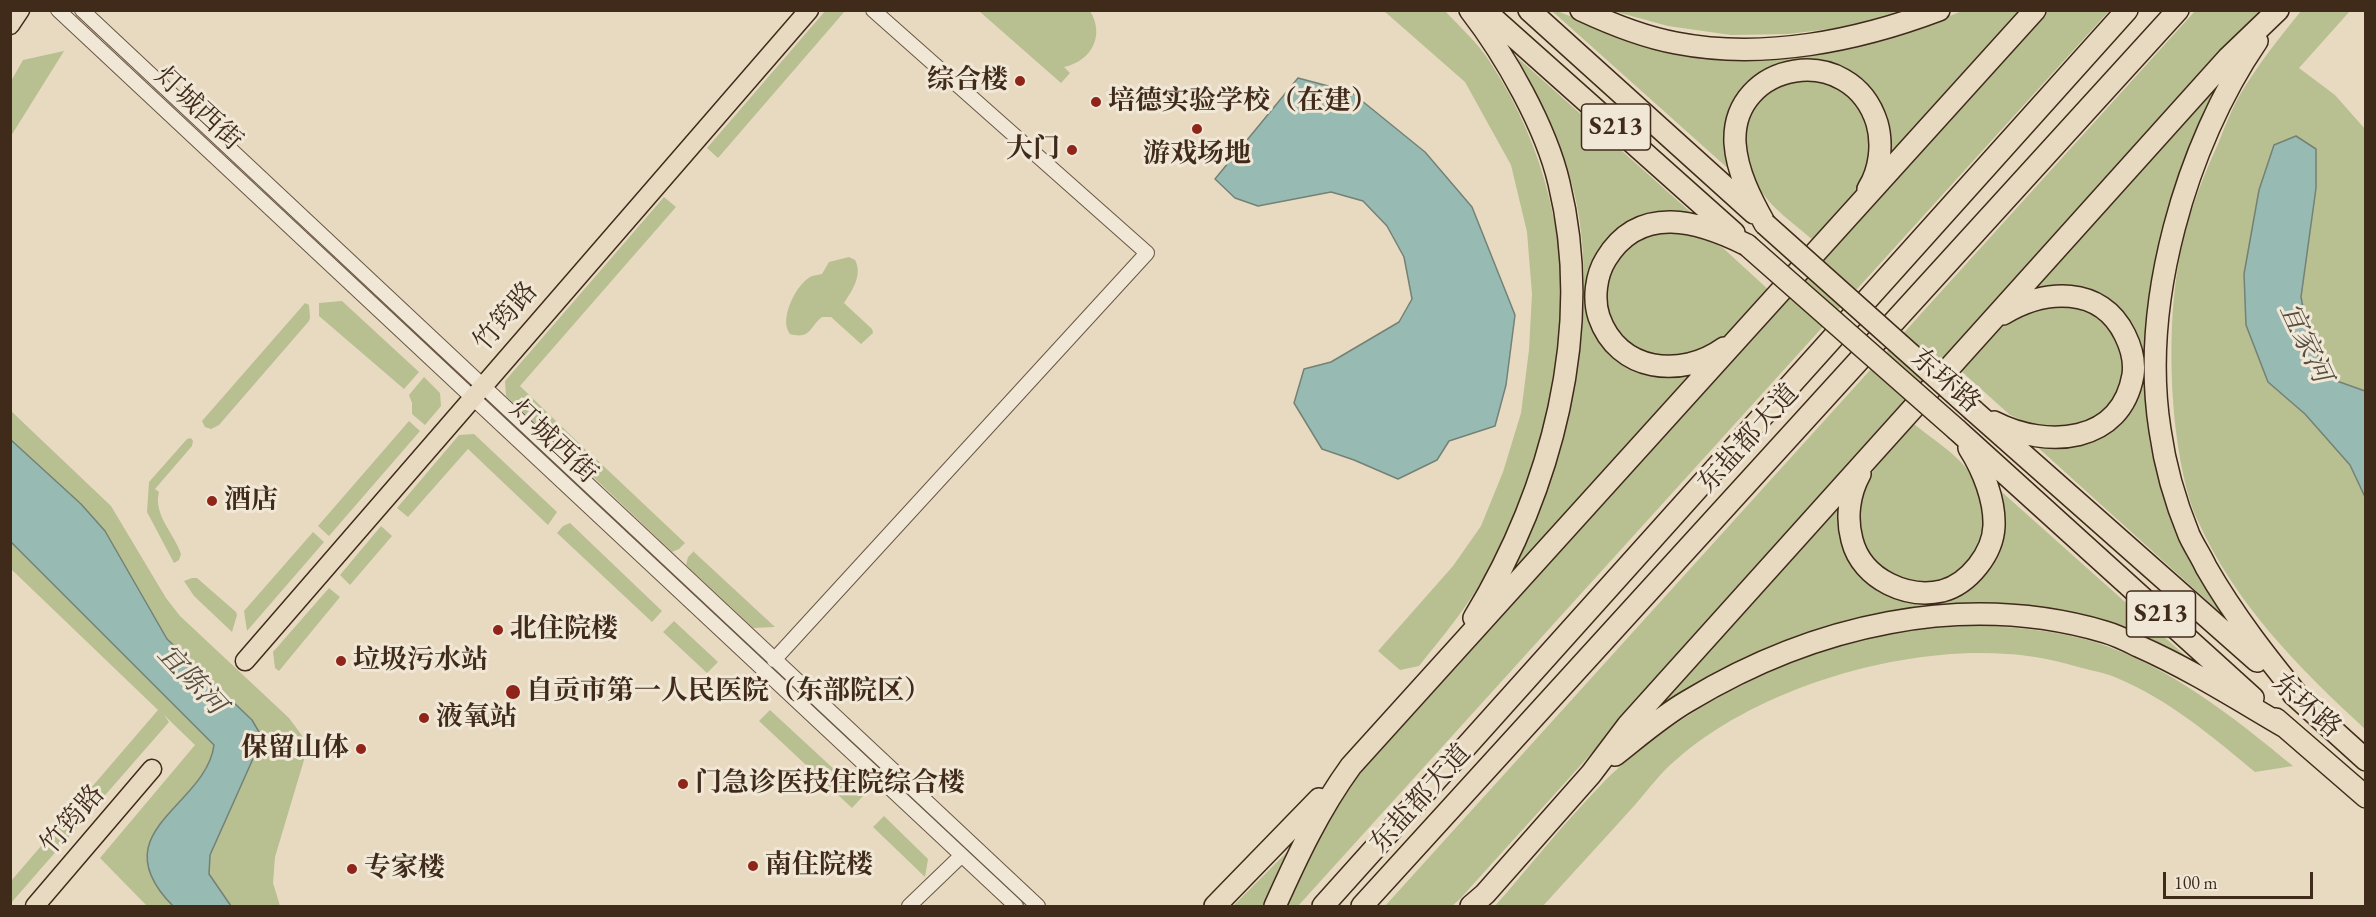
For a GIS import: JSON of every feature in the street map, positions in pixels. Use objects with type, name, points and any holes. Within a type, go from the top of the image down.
[{"type":"highway","points":[[1454,651],[1504,564],[1536,490],[1554,429],[1567,371],[1571,307],[1569,229],[1559,181],[1540,131],[1520,91],[1490,37],[1470,10]]},
{"type":"highway","name":"东环路","points":[[1484,10],[2089,548],[2285,728],[2366,797]]},
{"type":"highway","name":"东环路","points":[[1530,10],[1765,224],[2366,760]]},
{"type":"highway","points":[[1581,10],[1632,32],[1677,43],[1742,50],[1786,47],[1837,39],[1908,22],[1939,10]]},
{"type":"highway","points":[[1215,906],[1351,766],[2035,10]]},
{"type":"highway","name":"东盐都大道","points":[[1323,906],[2127,10]]},
{"type":"highway","name":"东盐都大道","points":[[1362,906],[2178,10]]},
{"type":"highway","points":[[1477,902],[1591,774],[1628,725],[2228,58],[2278,10]]},
{"type":"highway","points":[[2278,10],[2234,79],[2207,134],[2187,183],[2162,288],[2156,383],[2159,429],[2169,476],[2190,536],[2246,632],[2304,703]]},
{"type":"highway","points":[[1765,224],[1747,189],[1738,164],[1735,141],[1740,116],[1749,98],[1767,81],[1789,72],[1817,69],[1840,77],[1860,91],[1873,109],[1881,137],[1878,162],[1871,184],[1855,210]]},
{"type":"highway","points":[[1648,156],[1667,135]]},
{"type":"highway","points":[[1742,336],[1714,355],[1691,364],[1665,367],[1642,362],[1624,353],[1612,338],[1599,316],[1596,291],[1599,271],[1611,251],[1624,237],[1638,228],[1661,222],[1708,228],[1748,245]]},
{"type":"highway","points":[[1974,411],[1997,424],[2018,432],[2068,438],[2090,432],[2109,420],[2122,404],[2133,373],[2131,348],[2121,328],[2108,313],[2088,300],[2066,295],[2045,296],[2009,310],[1990,322]]},
{"type":"highway","points":[[1871,456],[1856,481],[1850,502],[1849,528],[1854,548],[1864,566],[1881,580],[1900,589],[1919,592],[1943,590],[1962,581],[1975,569],[1985,555],[1994,527],[1991,505],[1982,473],[1957,430]]},
{"type":"highway","points":[[2089,548],[2107,527]]},
{"type":"highway","points":[[1591,774],[1686,702],[1752,666],[1814,641],[1878,624],[1940,614],[1999,613],[2057,620],[2107,632],[2190,672],[2285,728]]},
{"type":"highway","points":[[1275,906],[1328,798],[1351,766]]},
{"type":"main road","points":[[10,25],[20,10]]},
{"type":"main road","name":"竹筠路","points":[[245,661],[809,10]]},
{"type":"main road","name":"竹筠路","points":[[35,906],[152,769]]},
{"type":"street","name":"灯城西街","points":[[58,10],[774,660],[1038,906]]},
{"type":"street","name":"灯城西街","points":[[82,10],[477,392],[1016,906]]},
{"type":"street","points":[[774,660],[1147,253],[873,10]]},
{"type":"street","points":[[909,906],[961,856]]},
{"type":"green space","points":[[826,10],[845,11],[718,158],[707,148]]},
{"type":"green space","points":[[979,11],[1090,11],[1096,29],[1096,38],[1093,46],[1082,59],[1064,67],[1070,73],[1061,83]]},
{"type":"green space","points":[[1384,11],[1445,11],[1485,55],[1510,95],[1527,130],[1550,203],[1561,278],[1562,317],[1555,377],[1534,457],[1523,492],[1494,559],[1454,622],[1419,666],[1400,670],[1378,651],[1453,566],[1481,526],[1503,472],[1521,413],[1529,350],[1532,294],[1527,232],[1511,165],[1465,82]]},
{"type":"green space","points":[[1552,11],[1628,39],[1839,48],[1908,33],[1962,11],[2026,11],[1885,167],[1888,130],[1885,115],[1879,102],[1859,80],[1831,66],[1802,61],[1785,64],[1759,77],[1732,172]]},
{"type":"green space","points":[[1613,11],[1898,11],[1852,26],[1789,34],[1731,35],[1668,26]]},
{"type":"green space","points":[[2044,11],[2109,11],[1298,906],[1283,906],[1301,864],[1356,775]]},
{"type":"green space","points":[[2195,11],[2262,11],[1459,900],[1452,906],[1385,906]]},
{"type":"green space","points":[[2301,11],[2350,11],[2299,68],[2335,95],[2365,129],[2365,729],[2292,658],[2270,633],[2230,579],[2212,550],[2192,507],[2180,461],[2174,413],[2172,325],[2174,300],[2181,250],[2194,203],[2238,98],[2260,64]]},
{"type":"green space","points":[[1509,50],[1696,217],[1669,213],[1597,259],[1606,343],[1703,368],[1495,598],[1535,518],[1559,457],[1576,378],[1584,293],[1583,252],[1578,213],[1570,178],[1550,128]]},
{"type":"green space","points":[[64,51],[11,136],[11,81],[23,60]]},
{"type":"green space","points":[[2237,59],[2185,163],[2165,220],[2148,311],[2146,359],[2148,407],[2154,454],[2165,498],[2184,550],[2223,615],[2034,444],[2065,447],[2086,442],[2137,382],[2091,292],[2065,286],[2024,294]]},
{"type":"green space","points":[[1800,77],[1836,82],[1865,108],[1873,155],[1863,180],[1849,205],[1814,241],[1776,209],[1763,194],[1749,168],[1745,150],[1748,119],[1756,106],[1767,94]]},
{"type":"green space","points":[[664,197],[676,207],[520,386],[588,452],[575,461],[506,396],[505,381]]},
{"type":"green space","points":[[1659,230],[1699,235],[1723,248],[1771,292],[1737,329],[1710,347],[1688,356],[1666,359],[1629,346],[1606,314],[1603,293],[1611,261],[1641,236]]},
{"type":"green space","points":[[849,257],[855,260],[858,271],[856,283],[844,303],[872,329],[873,333],[861,344],[831,317],[822,317],[806,334],[790,334],[786,320],[795,293],[806,280],[822,274],[829,262]]},
{"type":"green space","points":[[342,301],[419,372],[404,389],[319,316],[319,303]]},
{"type":"green space","points":[[305,303],[309,305],[309,321],[219,425],[211,429],[205,427],[202,421]]},
{"type":"green space","points":[[2062,304],[2097,314],[2109,324],[2124,358],[2124,376],[2118,395],[2091,422],[2053,429],[2031,424],[2010,415],[1961,371],[1990,338],[2015,318],[2043,307]]},
{"type":"green space","points":[[424,377],[440,393],[441,406],[425,425],[412,414],[409,395]]},
{"type":"green space","points":[[11,411],[111,506],[166,598],[180,616],[289,718],[303,737],[304,760],[275,857],[273,883],[280,906],[147,906],[100,858],[195,745],[164,715],[169,722],[11,903],[11,881],[158,710],[11,569]]},
{"type":"green space","points":[[409,421],[420,431],[329,536],[318,526]]},
{"type":"green space","points":[[1913,423],[1966,468],[1975,482],[1985,516],[1981,543],[1969,561],[1943,581],[1922,585],[1895,578],[1872,563],[1864,543],[1859,520],[1861,497],[1873,471]]},
{"type":"green space","points":[[474,434],[557,512],[548,525],[468,449],[408,517],[397,508],[459,435]]},
{"type":"green space","points":[[191,438],[192,446],[155,489],[159,492],[161,516],[181,554],[179,560],[174,563],[147,512],[149,482],[187,439]]},
{"type":"green space","points":[[595,458],[685,543],[679,549],[672,552],[587,471]]},
{"type":"green space","points":[[1994,485],[2189,659],[2158,644],[1941,606],[1878,614],[1810,634],[1749,657],[1682,695],[1636,726],[1844,495],[1840,526],[1897,596],[1986,571]]},
{"type":"green space","points":[[570,523],[662,611],[652,622],[557,533],[563,526]]},
{"type":"green space","points":[[381,526],[392,536],[350,585],[340,575]]},
{"type":"green space","points":[[313,532],[324,542],[247,631],[244,611]]},
{"type":"green space","points":[[694,551],[775,627],[753,628],[686,565],[688,557]]},
{"type":"green space","points":[[197,578],[236,612],[232,632],[194,596],[184,581]]},
{"type":"green space","points":[[329,588],[340,597],[279,671],[275,668],[273,652]]},
{"type":"green space","points":[[674,621],[718,662],[707,673],[663,632]]},
{"type":"green space","points":[[1982,625],[2068,635],[2123,652],[2175,679],[2224,711],[2293,766],[2255,772],[2172,708],[2136,687],[2104,673],[2035,657],[2016,655],[1965,653],[1922,657],[1877,665],[1789,692],[1710,734],[1660,775],[1543,906],[1495,906],[1600,786],[1625,762],[1685,717],[1753,680],[1822,651],[1902,631]]},
{"type":"green space","points":[[770,710],[863,796],[852,808],[759,721]]},
{"type":"green space","points":[[884,816],[928,859],[925,877],[873,827]]},
{"type":"green space","points":[[1287,852],[1263,906],[1233,906]]},
{"type":"water","points":[[1298,78],[1351,92],[1425,152],[1472,207],[1515,315],[1506,385],[1495,426],[1449,441],[1437,460],[1398,479],[1322,449],[1294,403],[1304,369],[1331,362],[1399,322],[1412,299],[1404,257],[1387,226],[1363,201],[1331,192],[1258,206],[1235,198],[1215,179]]},
{"type":"water","name":"宜家河","points":[[2296,136],[2316,149],[2316,188],[2301,297],[2310,343],[2334,380],[2365,391],[2365,497],[2350,465],[2305,414],[2268,382],[2246,325],[2244,274],[2259,190],[2274,145]]},
{"type":"water","name":"宜陈河","points":[[11,440],[81,504],[105,531],[167,639],[252,720],[259,732],[260,743],[210,855],[209,874],[231,906],[173,906],[153,880],[147,858],[151,838],[207,767],[214,745],[11,542]]},
{"type":"place","name":"综合楼","points":[[1020,81]]},
{"type":"place","name":"培德实验学校（在建）","points":[[1096,102]]},
{"type":"place","name":"游戏场地","points":[[1197,129]]},
{"type":"place","name":"大门","points":[[1072,150]]},
{"type":"place","name":"酒店","points":[[212,501]]},
{"type":"place","name":"北住院楼","points":[[498,630]]},
{"type":"place","name":"垃圾污水站","points":[[341,661]]},
{"type":"place","name":"自贡市第一人民医院（东部院区）","points":[[513,692]]},
{"type":"place","name":"液氧站","points":[[424,718]]},
{"type":"place","name":"保留山体","points":[[361,749]]},
{"type":"place","name":"门急诊医技住院综合楼","points":[[683,784]]},
{"type":"place","name":"南住院楼","points":[[753,866]]},
{"type":"place","name":"专家楼","points":[[352,869]]}]
